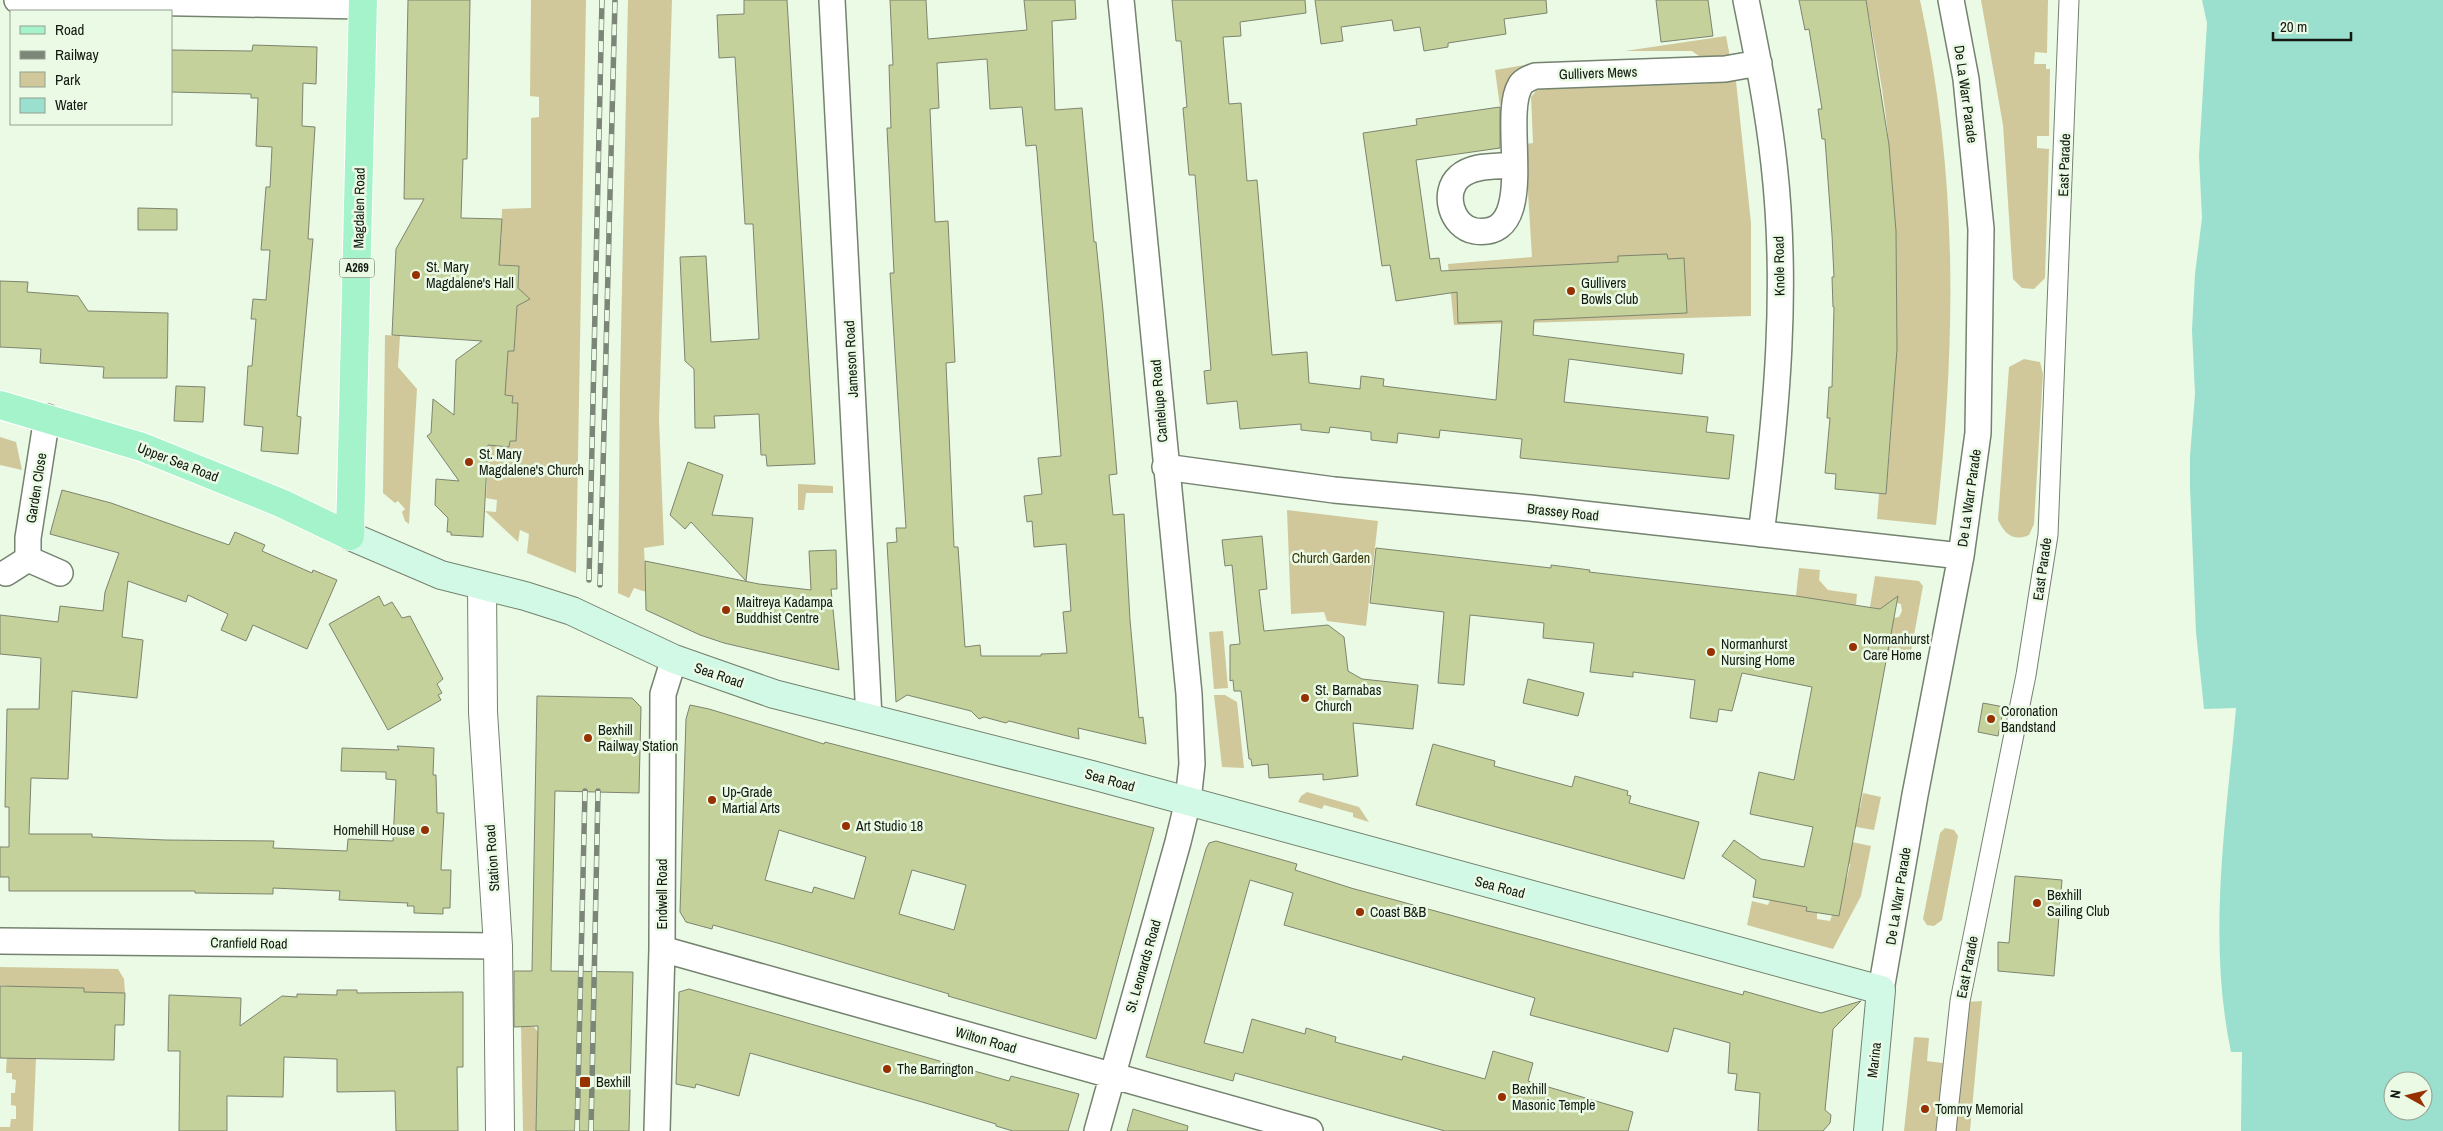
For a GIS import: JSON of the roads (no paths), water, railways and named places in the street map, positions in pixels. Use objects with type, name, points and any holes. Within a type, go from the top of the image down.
[{"type":"main road","name":"Magdalen Road","points":[[350,536],[363,3]]},
{"type":"main road","name":"Upper Sea Road","points":[[0,405],[47,417],[142,447],[280,503],[350,536]]},
{"type":"main road","name":"Sea Road","points":[[350,536],[441,575],[526,596],[572,612],[674,659],[774,694],[1188,801],[1881,990]]},
{"type":"main road","name":"Marina","points":[[1868,1131],[1881,990]]},
{"type":"street","points":[[17,0],[363,3]]},
{"type":"street","name":"Jameson Road","points":[[832,0],[869,718]]},
{"type":"street","name":"Cantelupe Road","points":[[1121,0],[1189,694],[1192,764],[1188,801]]},
{"type":"street","name":"Knole Road","points":[[1746,0],[1759,63],[1774,165],[1780,269],[1779,338],[1773,441],[1761,534]]},
{"type":"street","name":"De La Warr Parade","points":[[1881,990],[1914,795],[1961,556],[1978,433],[1981,229],[1966,79],[1951,0]]},
{"type":"street","name":"East Parade","points":[[1946,1131],[1960,1001],[2026,675],[2048,535],[2069,0]]},
{"type":"street","name":"Gullivers Mews","points":[[1514,166],[1514,99],[1520,84],[1535,76],[1725,69],[1759,63]]},
{"type":"street","name":"Garden Close","points":[[28,559],[28,538],[47,417]]},
{"type":"street","name":"Brassey Road","points":[[1166,467],[1334,490],[1530,508],[1961,556]]},
{"type":"street","points":[[6,574],[28,559],[60,573]]},
{"type":"street","name":"Station Road","points":[[482,586],[483,712],[498,946],[500,1131]]},
{"type":"street","name":"Endwell Road","points":[[657,1131],[662,949],[662,694],[674,659]]},
{"type":"street","name":"St. Leonards Road","points":[[1097,1131],[1188,801]]},
{"type":"street","name":"Cranfield Road","points":[[0,941],[498,946]]},
{"type":"street","name":"Wilton Road","points":[[662,949],[1310,1131]]},
{"type":"water","points":[[2202,0],[2443,0],[2443,1131],[2241,1131],[2242,1052],[2231,1052],[2220,966],[2219,923],[2224,837],[2236,708],[2204,709],[2196,632],[2190,456],[2195,394],[2192,330],[2195,274],[2202,218],[2199,156],[2207,23]]},
{"type":"railway","points":[[589,580],[602,0]]},
{"type":"railway","points":[[600,585],[615,0]]},
{"type":"railway","points":[[577,1131],[585,791]]},
{"type":"railway","points":[[591,1131],[598,791]]},
{"type":"place","name":"St. Mary Magdalene's Hall","points":[[416,275]]},
{"type":"place","name":"Gullivers Bowls Club","points":[[1571,291]]},
{"type":"place","name":"St. Mary Magdalene's Church","points":[[469,462]]},
{"type":"place","name":"Maitreya Kadampa Buddhist Centre","points":[[726,610]]},
{"type":"place","name":"Normanhurst Care Home","points":[[1853,647]]},
{"type":"place","name":"Normanhurst Nursing Home","points":[[1711,652]]},
{"type":"place","name":"St. Barnabas Church","points":[[1305,698]]},
{"type":"place","name":"Coronation Bandstand","points":[[1991,719]]},
{"type":"place","name":"Bexhill Railway Station","points":[[588,738]]},
{"type":"place","name":"Up-Grade Martial Arts","points":[[712,800]]},
{"type":"place","name":"Art Studio 18","points":[[846,826]]},
{"type":"place","name":"Homehill House","points":[[425,830]]},
{"type":"place","name":"Bexhill Sailing Club","points":[[2037,903]]},
{"type":"place","name":"Coast B&B","points":[[1360,912]]},
{"type":"place","name":"The Barrington","points":[[887,1069]]},
{"type":"place","name":"Bexhill","points":[[585,1082]]},
{"type":"place","name":"Bexhill Masonic Temple","points":[[1502,1097]]},
{"type":"place","name":"Tommy Memorial","points":[[1925,1109]]},
{"type":"park label","name":"Church Garden","points":[[1331,558]]}]
